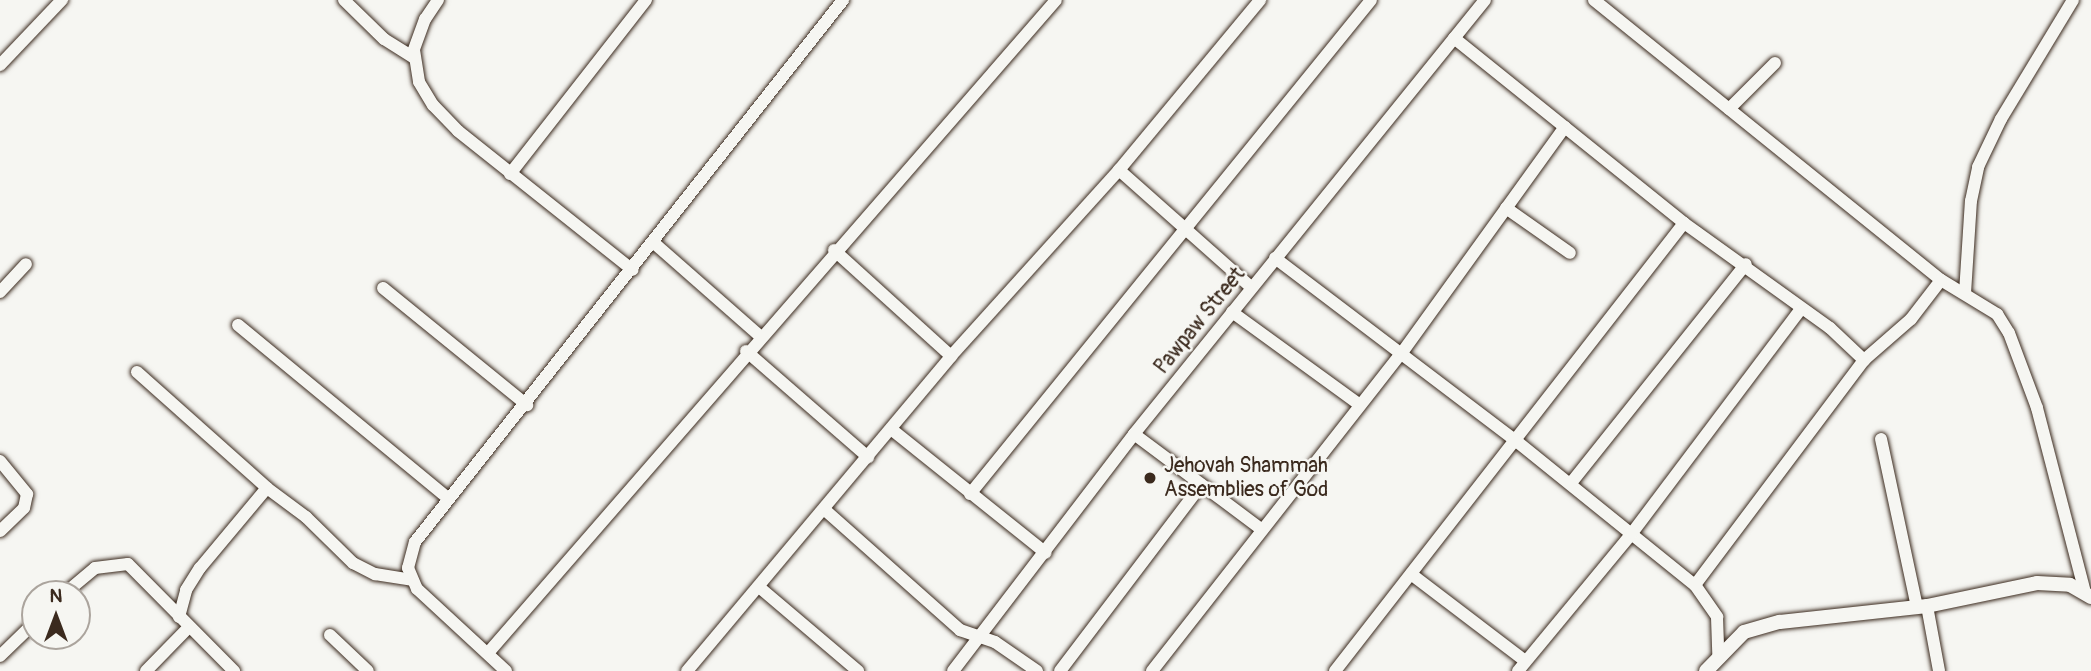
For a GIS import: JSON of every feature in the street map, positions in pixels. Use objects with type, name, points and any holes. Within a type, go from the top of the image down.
[{"type":"street","points":[[0,65],[62,0]]},
{"type":"street","points":[[344,0],[384,39],[414,58]]},
{"type":"street","points":[[438,0],[419,32],[414,58],[419,82],[433,105],[510,174],[633,270]]},
{"type":"street","points":[[510,174],[646,0]]},
{"type":"street","points":[[411,580],[408,558],[448,498],[527,405],[843,0]]},
{"type":"street","points":[[488,653],[746,351],[1056,0]]},
{"type":"street","points":[[687,671],[825,510],[951,356],[1119,170],[1260,0]]},
{"type":"street","points":[[970,494],[1371,0]]},
{"type":"street","name":"Pawpaw Street","points":[[953,671],[1046,553],[1134,434],[1485,0]]},
{"type":"street","points":[[1594,0],[1941,280],[1997,314],[2009,332],[2059,480],[2088,595]]},
{"type":"street","points":[[1965,293],[1971,201],[1978,167],[2001,119],[2073,0]]},
{"type":"street","points":[[1454,38],[1684,223],[1746,264],[1801,309],[1830,328],[1864,360]]},
{"type":"street","points":[[1729,109],[1775,63]]},
{"type":"street","points":[[1152,671],[1401,354],[1565,127]]},
{"type":"street","points":[[1119,170],[1251,288]]},
{"type":"street","points":[[1506,208],[1570,253]]},
{"type":"street","points":[[1335,671],[1684,223]]},
{"type":"street","points":[[654,243],[760,336]]},
{"type":"street","points":[[834,250],[951,356]]},
{"type":"street","points":[[1275,258],[1572,483],[1695,585],[1717,617],[1718,654]]},
{"type":"street","points":[[0,292],[26,264]]},
{"type":"street","points":[[1572,483],[1746,264]]},
{"type":"street","points":[[1695,585],[1864,360],[1911,319],[1941,280]]},
{"type":"street","points":[[383,288],[527,405]]},
{"type":"street","points":[[1411,573],[1522,666],[1632,533],[1801,309]]},
{"type":"street","points":[[1232,312],[1360,405]]},
{"type":"street","points":[[238,325],[448,498]]},
{"type":"street","points":[[746,351],[868,457]]},
{"type":"street","points":[[137,372],[267,488],[306,517],[353,563],[375,574],[411,580],[506,671]]},
{"type":"street","points":[[891,429],[1046,553]]},
{"type":"street","points":[[1134,434],[1261,529]]},
{"type":"street","points":[[1881,439],[1939,671]]},
{"type":"street","points":[[0,461],[27,494],[24,508],[0,531]]},
{"type":"street","points":[[1060,671],[1201,485]]},
{"type":"street","points":[[179,617],[186,590],[200,568],[267,488]]},
{"type":"street","points":[[825,510],[960,631],[995,642],[1037,671]]},
{"type":"street","points":[[81,580],[95,568],[128,564],[234,671]]},
{"type":"street","points":[[1706,671],[1718,654],[1734,639],[1759,626],[1922,606],[2037,583],[2070,585],[2088,595]]},
{"type":"street","points":[[760,587],[858,671]]},
{"type":"street","points":[[146,671],[188,627]]},
{"type":"street","points":[[330,635],[369,671]]},
{"type":"street","points":[[0,656],[21,636]]},
{"type":"place","name":"Jehovah Shammah Assemblies of God","points":[[1150,478]]}]
